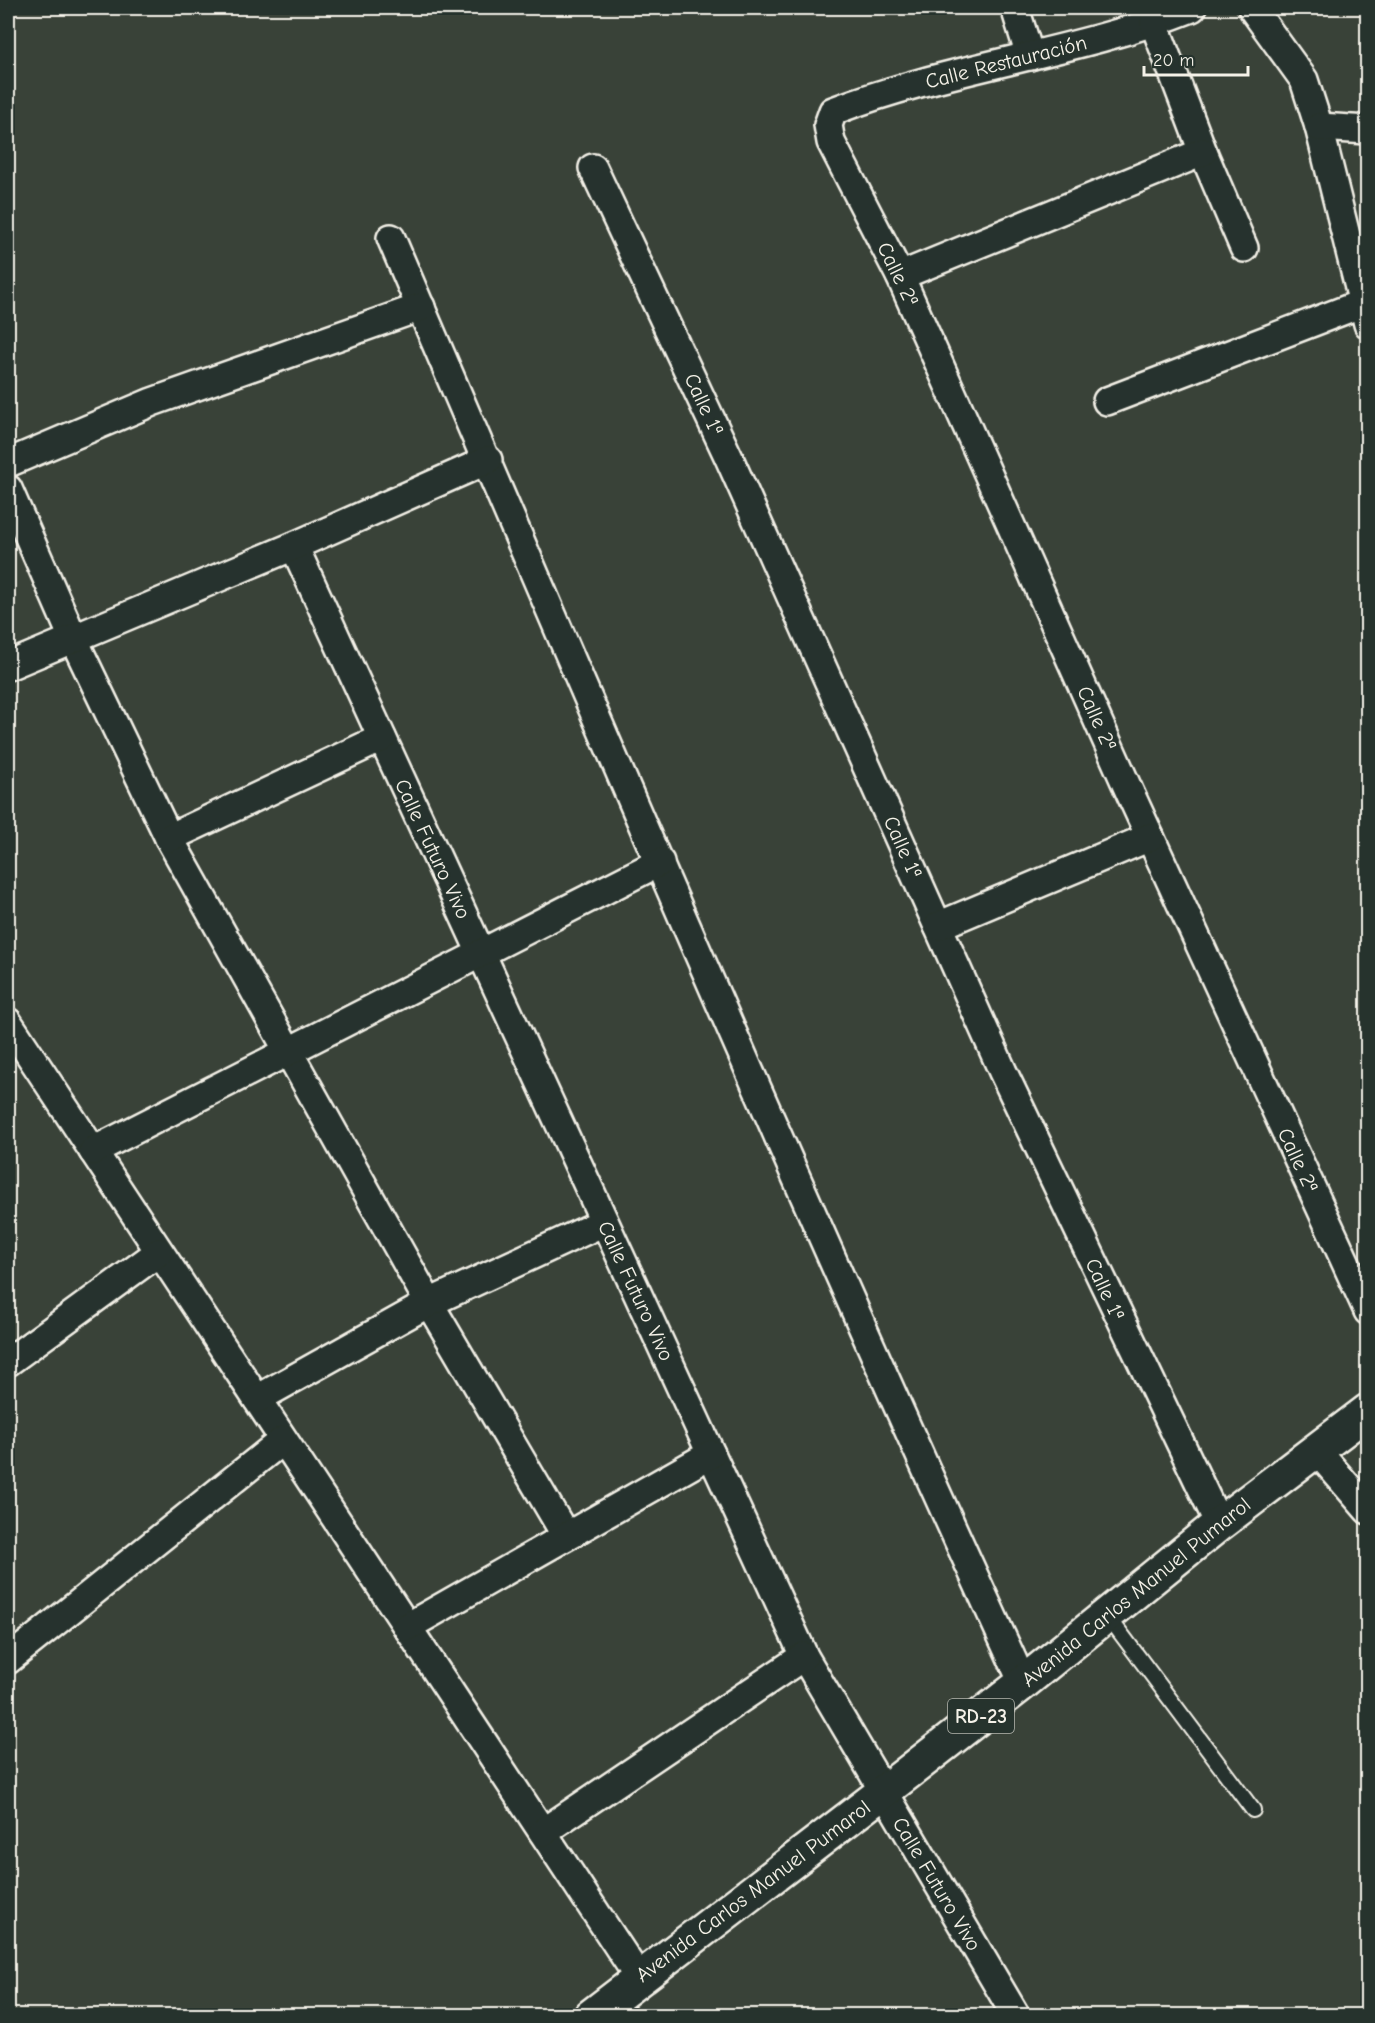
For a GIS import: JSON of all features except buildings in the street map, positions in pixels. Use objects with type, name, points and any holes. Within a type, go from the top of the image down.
[{"type":"main road","name":"Avenida Carlos Manuel Pumarol","points":[[591,2016],[1023,1683],[1218,1524],[1368,1411]]},
{"type":"street","points":[[1015,8],[1030,56]]},
{"type":"street","name":"Calle Restauración","points":[[828,125],[833,111],[876,95],[1154,23],[1192,8]]},
{"type":"street","points":[[1107,401],[1365,314],[1319,127],[1304,80],[1252,8]]},
{"type":"street","points":[[1154,23],[1203,152],[1244,248]]},
{"type":"street","name":"Calle 2ª","points":[[828,125],[831,142],[900,276],[1150,837],[1368,1311]]},
{"type":"street","points":[[1319,127],[1368,130]]},
{"type":"street","points":[[900,276],[1203,152]]},
{"type":"street","name":"Calle 1ª","points":[[593,168],[729,458],[938,926],[1106,1292],[1218,1524]]},
{"type":"street","points":[[391,238],[915,1447],[1023,1683]]},
{"type":"street","points":[[8,463],[152,402],[421,307]]},
{"type":"street","points":[[8,666],[294,546],[488,460]]},
{"type":"street","points":[[8,489],[73,638],[169,838],[429,1303],[566,1536]]},
{"type":"street","name":"Calle Futuro Vivo","points":[[294,546],[804,1656],[1016,2016]]},
{"type":"street","points":[[169,838],[382,738]]},
{"type":"street","points":[[938,926],[1150,837]]},
{"type":"street","points":[[93,1151],[660,862]]},
{"type":"street","points":[[8,1022],[15,1050],[93,1151],[639,1978]]},
{"type":"street","points":[[256,1399],[429,1303],[604,1222]]},
{"type":"street","points":[[8,1362],[159,1252]]},
{"type":"street","points":[[8,1660],[283,1440]]},
{"type":"street","points":[[1317,1451],[1368,1510]]},
{"type":"street","points":[[407,1627],[711,1454]]},
{"type":"street","points":[[543,1832],[804,1656]]},
{"type":"lane","points":[[1107,1615],[1253,1810]]}]
